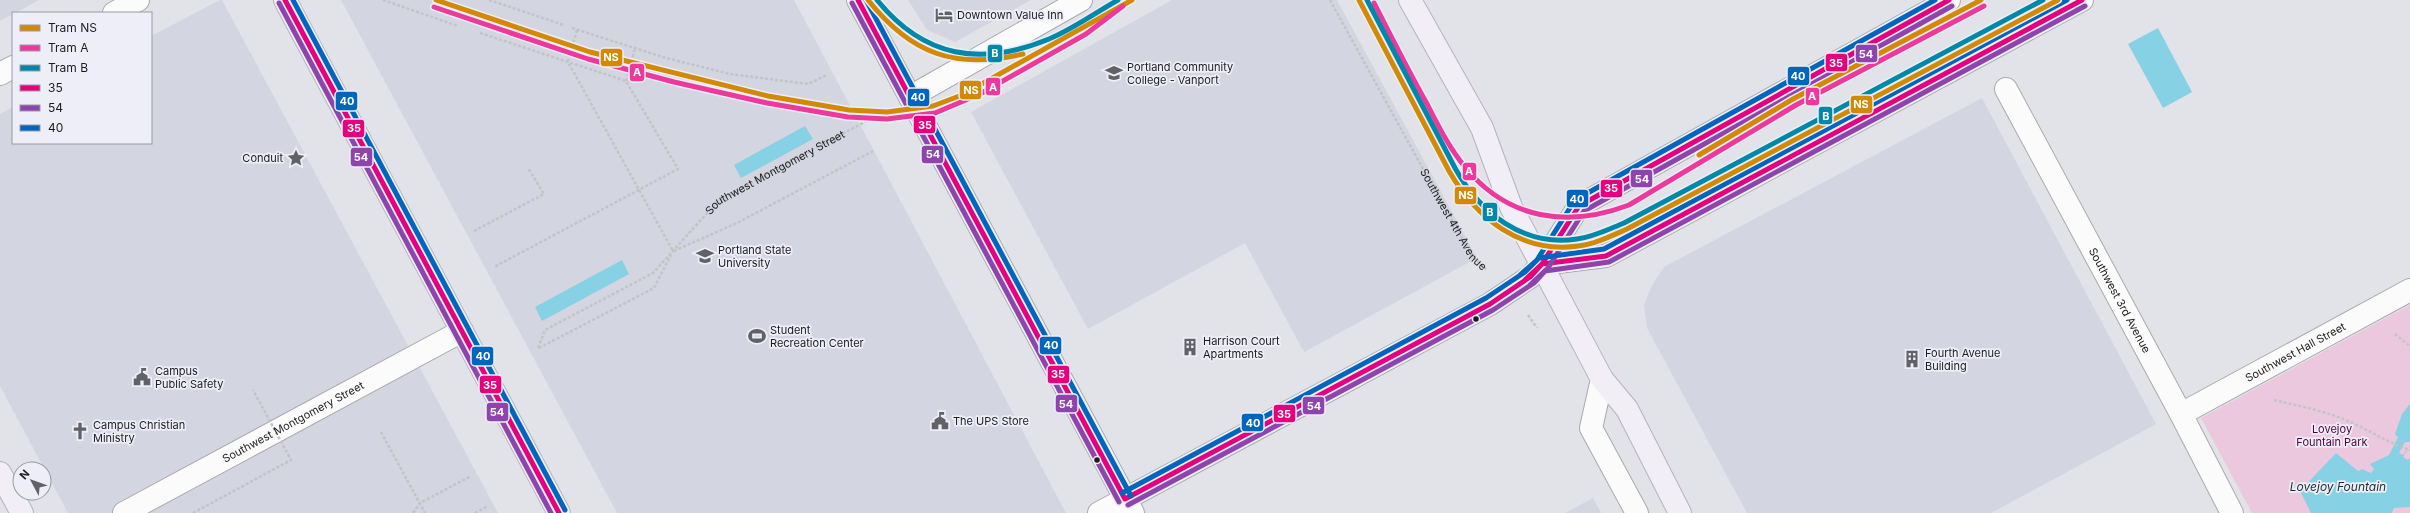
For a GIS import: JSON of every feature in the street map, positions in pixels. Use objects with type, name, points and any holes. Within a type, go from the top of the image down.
[{"type":"main road","points":[[285,0],[559,513]]},
{"type":"main road","points":[[1410,0],[1482,128],[1506,196],[1602,379],[1627,409],[1680,513]]},
{"type":"main road","points":[[0,473],[22,513]]},
{"type":"street","points":[[116,12],[138,0]]},
{"type":"street","points":[[858,0],[1129,506]]},
{"type":"street","points":[[910,97],[1081,0]]},
{"type":"street","points":[[1099,513],[1129,506],[1510,291],[1542,264],[1579,206],[1949,0]]},
{"type":"street","points":[[1542,264],[1606,256],[2082,0]]},
{"type":"street","points":[[0,74],[12,68]]},
{"type":"street","name":"Southwest 3rd Avenue","points":[[2006,89],[2181,414],[2232,513]]},
{"type":"street","name":"Southwest Hall Street","points":[[2181,414],[2410,290]]},
{"type":"street","name":"Southwest Montgomery Street","points":[[124,513],[462,331]]},
{"type":"street","points":[[1602,379],[1591,428],[1637,513]]},
{"type":"path","points":[[383,0],[458,26]]},
{"type":"path","points":[[489,0],[564,25]]},
{"type":"path","name":"Southwest 4th Avenue","points":[[1330,0],[1473,257],[1510,291],[1539,330]]},
{"type":"path","points":[[572,28],[635,48],[730,74],[808,84],[827,75]]},
{"type":"path","points":[[577,30],[568,62],[673,251],[737,223],[873,151]]},
{"type":"path","points":[[480,33],[626,81],[678,169],[494,267]]},
{"type":"path","points":[[626,81],[635,48]]},
{"type":"path","name":"Southwest Montgomery Street","points":[[673,251],[654,288],[538,348],[545,330],[653,273],[718,201],[910,97]]},
{"type":"path","points":[[474,231],[544,194],[528,168]]},
{"type":"path","points":[[193,513],[291,460],[253,390]]},
{"type":"path","points":[[2310,408],[2348,421],[2386,441],[2410,450]]},
{"type":"path","points":[[381,432],[425,513]]},
{"type":"path","points":[[413,513],[420,503],[471,476]]},
{"type":"path","points":[[475,513],[488,506]]},
{"type":"shaded area","points":[[0,0],[39,0],[17,12],[12,12],[12,15],[0,21]]},
{"type":"shaded area","points":[[222,0],[498,513],[68,513],[52,483],[52,461],[40,461],[0,386],[0,114],[12,108],[12,144],[152,144],[152,35]]},
{"type":"shaded area","name":"Portland State University","points":[[341,0],[794,0],[1066,513],[617,513]]},
{"type":"shaded area","points":[[908,0],[1031,0],[955,42],[927,30]]},
{"type":"shaded area","points":[[1172,0],[1337,0],[1477,258],[1304,352],[1245,243],[1088,329],[971,112]]},
{"type":"shaded area","name":"Fourth Avenue Building","points":[[1982,98],[2156,424],[1991,513],[1747,513],[1647,328],[1644,305],[1652,285],[1664,267]]},
{"type":"shaded area","points":[[1593,498],[1601,513],[1565,513]]},
{"type":"green space","name":"Lovejoy Fountain Park","points":[[2410,305],[2410,513],[2252,513],[2201,418]]},
{"type":"water","points":[[2158,28],[2192,92],[2163,108],[2128,44]]},
{"type":"water","points":[[805,126],[813,139],[741,178],[734,165]]},
{"type":"water","points":[[622,260],[629,274],[542,321],[535,307]]},
{"type":"water","name":"Lovejoy Fountain","points":[[2410,404],[2410,442],[2405,442],[2399,453],[2403,455],[2410,445],[2403,457],[2408,460],[2410,458],[2410,507],[2394,508],[2392,513],[2311,513],[2300,491],[2336,453],[2358,471],[2362,469],[2371,473],[2374,469],[2370,464],[2389,455],[2398,437],[2395,434],[2402,414]]},
{"type":"tram line","name":"NS","points":[[436,0],[590,52],[768,96],[849,110],[887,112],[933,106],[962,95],[1132,0]]},
{"type":"tram line","name":"NS","points":[[868,0],[884,18],[901,33],[918,45],[936,53],[955,58],[976,60],[1023,54]]},
{"type":"tram line","name":"B","points":[[877,0],[895,19],[914,34],[934,45],[955,52],[977,54],[1000,53],[1024,48],[1049,39],[1075,26],[1118,0]]},
{"type":"tram line","name":"NS","points":[[1359,0],[1449,171],[1460,188],[1473,204],[1502,229],[1519,238],[1538,244],[1557,247],[1578,246],[1591,243],[1627,229],[2058,0]]},
{"type":"tram line","name":"B","points":[[1367,0],[1455,168],[1465,184],[1490,212],[1505,223],[1521,232],[1539,238],[1557,240],[1577,239],[1589,236],[1624,223],[2043,0]]},
{"type":"tram line","name":"NS","points":[[1699,155],[1793,99],[1981,0]]},
{"type":"tram line","name":"A","points":[[1374,3],[1444,136],[1465,167],[1482,185],[1500,199],[1520,208],[1540,214],[1562,217],[1584,216],[1606,212],[1629,205],[1796,105],[1984,6]]},
{"type":"tram line","name":"A","points":[[434,7],[588,59],[674,82],[767,103],[848,117],[887,119],[935,113],[980,94],[1086,34],[1123,6]]},
{"type":"transit line","name":"35","points":[[285,0],[559,513]]},
{"type":"transit line","name":"40","points":[[293,0],[565,510]]},
{"type":"transit line","name":"35","points":[[858,0],[1125,499]]},
{"type":"transit line","name":"40","points":[[866,0],[1131,496]]},
{"type":"transit line","name":"40","points":[[1520,275],[1537,260],[1575,200],[1935,0]]},
{"type":"transit line","name":"35","points":[[1525,280],[1542,264],[1579,206],[1949,0]]},
{"type":"transit line","name":"40","points":[[1122,493],[1486,298],[1525,272],[1539,258],[1604,249],[2067,0]]},
{"type":"transit line","name":"35","points":[[1125,499],[1490,304],[1530,277],[1542,264],[1606,256],[2082,0]]},
{"type":"transit line","name":"54","points":[[279,3],[551,513]]},
{"type":"transit line","name":"54","points":[[852,3],[1119,502]]},
{"type":"transit line","name":"54","points":[[1530,285],[1548,268],[1584,211],[1952,6]]},
{"type":"transit line","name":"54","points":[[1128,505],[1493,310],[1534,283],[1545,271],[1609,262],[2085,6]]},
{"type":"place","name":"Downtown Value Inn","points":[[944,15]]},
{"type":"place","name":"Portland Community College - Vanport","points":[[1114,73]]},
{"type":"place","name":"Conduit","points":[[296,158]]},
{"type":"place","name":"Portland State University","points":[[705,256]]},
{"type":"place","name":"Student Recreation Center","points":[[757,336]]},
{"type":"place","name":"Harrison Court Apartments","points":[[1190,347]]},
{"type":"place","name":"Fourth Avenue Building","points":[[1912,359]]},
{"type":"place","name":"Campus Public Safety","points":[[142,377]]},
{"type":"place","name":"The UPS Store","points":[[940,421]]},
{"type":"place","name":"Campus Christian Ministry","points":[[80,431]]}]
